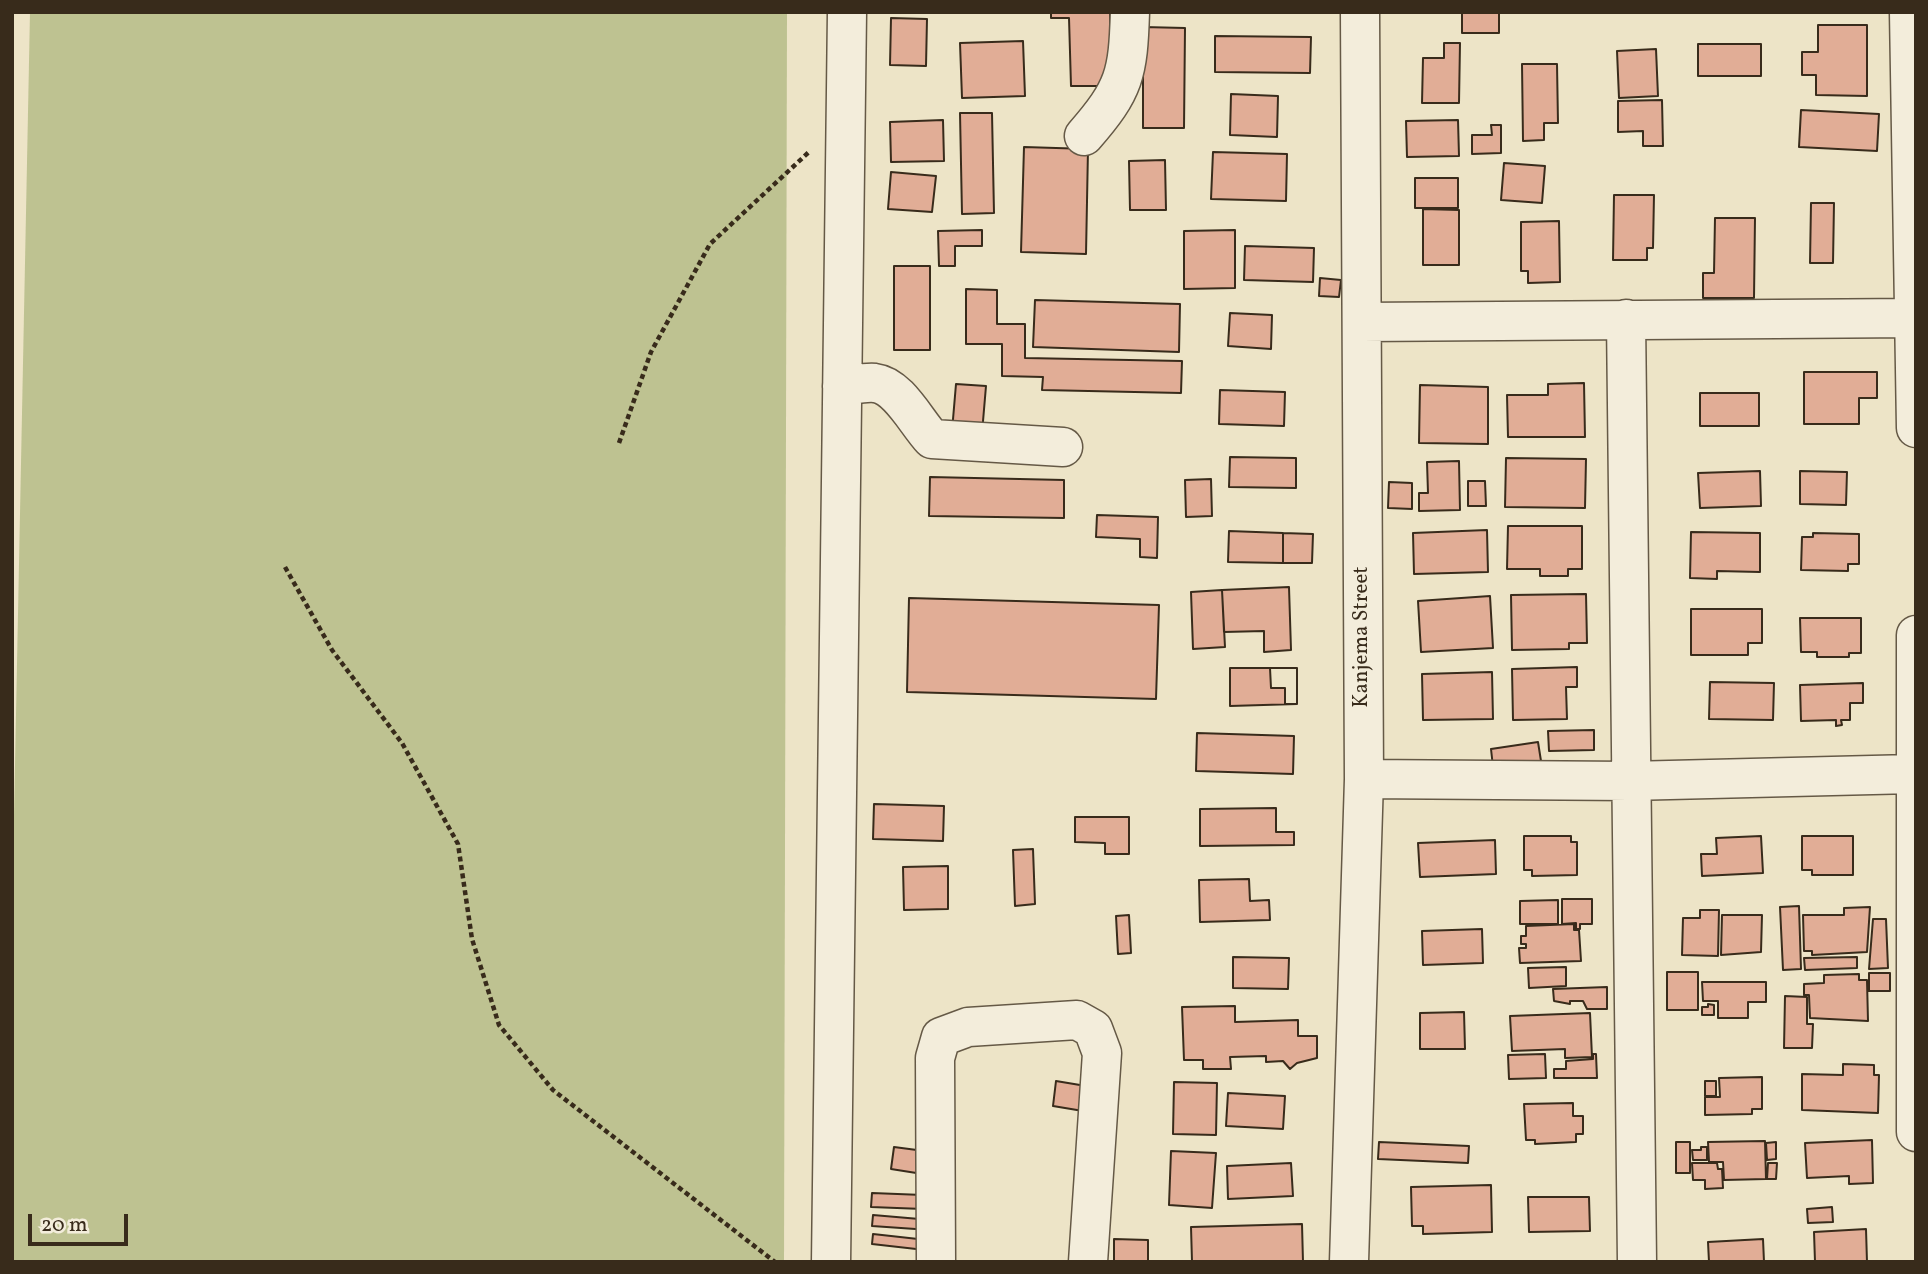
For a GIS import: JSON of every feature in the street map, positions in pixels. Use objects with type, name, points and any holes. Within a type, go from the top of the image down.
[{"type":"street","points":[[831,1262],[847,12]]},
{"type":"street","points":[[1084,136],[1110,107],[1122,88],[1129,57],[1130,12]]},
{"type":"street","name":"Kanjema Street","points":[[1349,1262],[1364,779],[1360,12]]},
{"type":"street","points":[[1909,12],[1916,428]]},
{"type":"street","points":[[1362,322],[1914,318]]},
{"type":"street","points":[[1626,319],[1629,781],[1637,1262]]},
{"type":"street","points":[[842,386],[875,383],[895,390],[912,417],[932,439],[1063,447]]},
{"type":"street","points":[[1916,635],[1913,774],[1916,1132]]},
{"type":"street","points":[[1364,779],[1629,781],[1913,774]]},
{"type":"street","points":[[936,1262],[935,1058],[941,1037],[968,1027],[1077,1020],[1093,1029],[1102,1053],[1088,1262]]},
{"type":"path","points":[[619,443],[651,352],[710,244],[846,117]]},
{"type":"path","points":[[285,567],[332,650],[402,743],[458,844],[472,939],[499,1025],[552,1090],[775,1262]]},
{"type":"green space","points":[[30,12],[787,12],[784,1262],[12,1262],[12,915]]},
{"type":"building","points":[[1051,12],[1110,12],[1111,86],[1071,86],[1069,18],[1051,18]]},
{"type":"building","points":[[1462,12],[1499,12],[1499,33],[1462,33]]},
{"type":"building","points":[[891,18],[927,19],[926,66],[890,65]]},
{"type":"building","points":[[1818,25],[1867,25],[1867,96],[1816,95],[1816,75],[1802,75],[1802,52],[1818,52]]},
{"type":"building","points":[[1143,27],[1185,28],[1184,128],[1143,128]]},
{"type":"building","points":[[1215,36],[1311,37],[1310,73],[1215,72]]},
{"type":"building","points":[[1023,41],[1025,96],[962,98],[960,43]]},
{"type":"building","points":[[1444,43],[1460,43],[1459,103],[1422,103],[1423,58],[1444,58]]},
{"type":"building","points":[[1698,44],[1761,44],[1761,76],[1698,76]]},
{"type":"building","points":[[1656,49],[1658,96],[1619,98],[1617,51]]},
{"type":"building","points":[[1522,64],[1557,64],[1558,123],[1544,123],[1544,140],[1523,141]]},
{"type":"building","points":[[1231,94],[1278,96],[1277,137],[1230,135]]},
{"type":"building","points":[[1662,100],[1663,146],[1643,146],[1643,131],[1618,132],[1618,101]]},
{"type":"building","points":[[1801,110],[1879,114],[1877,151],[1799,147]]},
{"type":"building","points":[[960,113],[992,113],[994,213],[962,214]]},
{"type":"building","points":[[943,120],[944,161],[891,162],[890,122]]},
{"type":"building","points":[[1458,120],[1459,156],[1407,157],[1406,121]]},
{"type":"building","points":[[1491,125],[1501,125],[1501,153],[1472,154],[1472,135],[1492,135]]},
{"type":"building","points":[[1024,147],[1088,149],[1086,254],[1021,252]]},
{"type":"building","points":[[1213,152],[1287,154],[1286,201],[1211,199]]},
{"type":"building","points":[[1165,160],[1166,210],[1130,210],[1129,161]]},
{"type":"building","points":[[1504,163],[1545,166],[1542,203],[1501,200]]},
{"type":"building","points":[[891,172],[936,176],[932,212],[888,209]]},
{"type":"building","points":[[1415,178],[1458,178],[1458,208],[1415,208]]},
{"type":"building","points":[[1614,195],[1654,195],[1653,248],[1647,248],[1647,260],[1613,260]]},
{"type":"building","points":[[1811,203],[1834,203],[1833,263],[1810,263]]},
{"type":"building","points":[[1423,209],[1459,210],[1459,265],[1423,265]]},
{"type":"building","points":[[1715,218],[1755,218],[1754,298],[1703,298],[1703,273],[1714,273]]},
{"type":"building","points":[[1559,221],[1560,282],[1528,283],[1528,271],[1521,271],[1521,222]]},
{"type":"building","points":[[982,230],[982,246],[955,246],[955,266],[939,266],[938,231]]},
{"type":"building","points":[[1235,230],[1235,288],[1184,289],[1184,231]]},
{"type":"building","points":[[1245,246],[1314,248],[1313,282],[1244,280]]},
{"type":"building","points":[[894,266],[930,266],[930,350],[894,350]]},
{"type":"building","points":[[1320,278],[1341,280],[1339,297],[1319,296]]},
{"type":"building","points":[[966,289],[997,290],[997,324],[1025,324],[1025,358],[1182,361],[1181,393],[1042,390],[1043,377],[1002,376],[1002,344],[966,344]]},
{"type":"building","points":[[1035,300],[1180,304],[1179,352],[1033,347]]},
{"type":"building","points":[[1230,313],[1272,315],[1271,349],[1228,346]]},
{"type":"building","points":[[1804,372],[1877,372],[1877,398],[1859,398],[1859,424],[1804,424]]},
{"type":"building","points":[[1584,383],[1585,437],[1508,437],[1507,395],[1548,395],[1548,384]]},
{"type":"building","points":[[956,384],[986,386],[982,433],[952,431]]},
{"type":"building","points":[[1420,385],[1488,387],[1488,444],[1419,443]]},
{"type":"building","points":[[1220,390],[1285,392],[1284,426],[1219,424]]},
{"type":"building","points":[[1700,393],[1759,393],[1759,426],[1700,426]]},
{"type":"building","points":[[1230,457],[1296,458],[1296,488],[1229,487]]},
{"type":"building","points":[[1506,458],[1586,459],[1585,508],[1505,507]]},
{"type":"building","points":[[1459,461],[1460,510],[1419,511],[1419,493],[1428,493],[1427,462]]},
{"type":"building","points":[[1760,471],[1761,506],[1700,508],[1698,473]]},
{"type":"building","points":[[1800,471],[1847,472],[1846,505],[1800,504]]},
{"type":"building","points":[[930,477],[1064,480],[1064,518],[929,516]]},
{"type":"building","points":[[1211,479],[1212,516],[1186,517],[1185,480]]},
{"type":"building","points":[[1468,481],[1485,481],[1486,506],[1468,506]]},
{"type":"building","points":[[1389,482],[1412,483],[1412,509],[1388,508]]},
{"type":"building","points":[[1097,515],[1158,517],[1157,558],[1140,557],[1140,539],[1096,537]]},
{"type":"building","points":[[1508,526],[1582,526],[1582,569],[1568,569],[1568,576],[1540,576],[1540,569],[1507,569]]},
{"type":"building","points":[[1487,530],[1488,572],[1414,574],[1413,533]]},
{"type":"building","points":[[1229,531],[1283,533],[1283,563],[1228,562]]},
{"type":"building","points":[[1691,532],[1760,533],[1760,572],[1717,571],[1717,579],[1690,578]]},
{"type":"building","points":[[1283,533],[1313,534],[1312,563],[1283,563]]},
{"type":"building","points":[[1813,533],[1859,534],[1859,564],[1848,564],[1848,571],[1801,570],[1802,537],[1813,537]]},
{"type":"building","points":[[1289,587],[1291,650],[1264,652],[1264,631],[1224,632],[1222,590]]},
{"type":"building","points":[[1222,590],[1225,647],[1193,649],[1191,592]]},
{"type":"building","points":[[1586,594],[1587,643],[1569,643],[1569,649],[1512,650],[1511,595]]},
{"type":"building","points":[[1490,596],[1493,648],[1421,652],[1418,601]]},
{"type":"building","points":[[909,598],[1159,605],[1156,699],[907,692]]},
{"type":"building","points":[[1691,609],[1762,609],[1762,643],[1748,643],[1748,655],[1691,655]]},
{"type":"building","points":[[1800,618],[1861,618],[1861,653],[1849,653],[1849,657],[1817,657],[1817,652],[1801,652]]},
{"type":"building","points":[[1577,667],[1577,687],[1566,687],[1567,719],[1513,720],[1512,669]]},
{"type":"building","points":[[1230,668],[1297,668],[1297,704],[1230,706]]},
{"type":"building","points":[[1270,668],[1297,668],[1297,704],[1285,704],[1285,688],[1271,688]]},
{"type":"building","points":[[1492,672],[1493,719],[1423,720],[1422,674]]},
{"type":"building","points":[[1710,682],[1774,683],[1773,720],[1709,719]]},
{"type":"building","points":[[1863,683],[1863,703],[1850,703],[1850,720],[1841,720],[1842,725],[1836,726],[1836,720],[1801,721],[1800,685]]},
{"type":"building","points":[[1594,730],[1594,750],[1549,751],[1548,731]]},
{"type":"building","points":[[1197,733],[1294,736],[1293,774],[1196,771]]},
{"type":"building","points":[[1538,742],[1541,761],[1493,767],[1491,749]]},
{"type":"building","points":[[874,804],[944,806],[943,841],[873,839]]},
{"type":"building","points":[[1276,808],[1276,832],[1294,832],[1294,845],[1200,846],[1200,809]]},
{"type":"building","points":[[1075,817],[1129,817],[1129,854],[1105,854],[1105,843],[1075,842]]},
{"type":"building","points":[[1524,836],[1571,836],[1571,842],[1577,842],[1577,875],[1532,876],[1532,870],[1524,870]]},
{"type":"building","points":[[1761,836],[1763,873],[1702,876],[1701,854],[1717,854],[1716,838]]},
{"type":"building","points":[[1802,836],[1853,836],[1853,875],[1812,875],[1812,870],[1802,870]]},
{"type":"building","points":[[1495,840],[1496,874],[1420,877],[1418,843]]},
{"type":"building","points":[[1033,849],[1035,904],[1015,906],[1013,850]]},
{"type":"building","points":[[948,866],[948,909],[904,910],[903,867]]},
{"type":"building","points":[[1249,879],[1250,901],[1269,900],[1270,920],[1200,922],[1199,880]]},
{"type":"building","points":[[1562,899],[1592,899],[1592,924],[1580,924],[1580,929],[1576,929],[1576,923],[1562,924]]},
{"type":"building","points":[[1558,900],[1558,924],[1520,924],[1520,901]]},
{"type":"building","points":[[1799,906],[1801,969],[1783,970],[1780,907]]},
{"type":"building","points":[[1870,907],[1867,952],[1812,955],[1812,951],[1804,951],[1803,915],[1844,915],[1844,908]]},
{"type":"building","points":[[1700,910],[1719,910],[1718,956],[1682,955],[1683,918],[1700,918]]},
{"type":"building","points":[[1129,915],[1131,953],[1118,954],[1116,916]]},
{"type":"building","points":[[1722,915],[1762,915],[1761,952],[1721,955]]},
{"type":"building","points":[[1873,919],[1886,919],[1888,968],[1869,969]]},
{"type":"building","points":[[1574,924],[1574,930],[1579,930],[1581,961],[1520,963],[1519,948],[1526,948],[1526,944],[1521,944],[1521,936],[1526,936],[1526,926]]},
{"type":"building","points":[[1482,929],[1483,963],[1423,965],[1422,931]]},
{"type":"building","points":[[1233,957],[1289,958],[1288,989],[1233,988]]},
{"type":"building","points":[[1857,957],[1857,968],[1805,970],[1804,958]]},
{"type":"building","points":[[1566,967],[1566,986],[1529,988],[1528,968]]},
{"type":"building","points":[[1667,972],[1698,972],[1698,1010],[1667,1010]]},
{"type":"building","points":[[1869,973],[1890,973],[1890,991],[1869,991]]},
{"type":"building","points":[[1859,974],[1859,980],[1867,980],[1868,1021],[1810,1018],[1809,995],[1804,995],[1804,984],[1824,983],[1824,975]]},
{"type":"building","points":[[1702,982],[1766,982],[1766,1002],[1748,1002],[1748,1018],[1718,1018],[1718,1001],[1703,1001]]},
{"type":"building","points":[[1607,987],[1607,1009],[1587,1009],[1583,1001],[1570,1001],[1570,1004],[1554,1001],[1553,989]]},
{"type":"building","points":[[1785,996],[1807,997],[1807,1024],[1813,1024],[1812,1048],[1784,1048]]},
{"type":"building","points":[[1708,1004],[1714,1005],[1714,1015],[1702,1015],[1702,1007],[1708,1007]]},
{"type":"building","points":[[1235,1006],[1235,1022],[1298,1020],[1298,1036],[1317,1036],[1317,1058],[1297,1063],[1290,1069],[1283,1061],[1266,1062],[1266,1056],[1230,1057],[1231,1069],[1203,1069],[1203,1060],[1184,1060],[1182,1007]]},
{"type":"building","points":[[1464,1012],[1465,1049],[1420,1049],[1420,1013]]},
{"type":"building","points":[[1590,1013],[1592,1057],[1565,1058],[1565,1049],[1512,1051],[1510,1016]]},
{"type":"building","points":[[1545,1054],[1546,1078],[1509,1079],[1508,1055]]},
{"type":"building","points":[[1593,1054],[1596,1054],[1597,1078],[1554,1078],[1554,1069],[1566,1069],[1566,1061],[1593,1059]]},
{"type":"building","points":[[1843,1064],[1874,1065],[1874,1075],[1879,1075],[1878,1113],[1802,1110],[1802,1074],[1843,1075]]},
{"type":"building","points":[[1762,1077],[1762,1109],[1752,1109],[1752,1114],[1705,1115],[1705,1097],[1720,1097],[1719,1078]]},
{"type":"building","points":[[1056,1081],[1086,1086],[1083,1111],[1053,1106]]},
{"type":"building","points":[[1705,1081],[1716,1081],[1716,1096],[1705,1096]]},
{"type":"building","points":[[1174,1082],[1217,1083],[1216,1135],[1173,1134]]},
{"type":"building","points":[[1228,1093],[1285,1096],[1283,1129],[1226,1126]]},
{"type":"building","points":[[1573,1103],[1573,1116],[1583,1116],[1583,1134],[1576,1134],[1576,1142],[1535,1144],[1535,1140],[1526,1140],[1524,1104]]},
{"type":"building","points":[[1872,1140],[1873,1183],[1849,1184],[1849,1176],[1807,1178],[1805,1143]]},
{"type":"building","points":[[1765,1141],[1766,1179],[1724,1180],[1723,1162],[1709,1162],[1708,1142]]},
{"type":"building","points":[[1379,1142],[1469,1146],[1468,1163],[1378,1159]]},
{"type":"building","points":[[1676,1142],[1690,1142],[1690,1173],[1676,1173]]},
{"type":"building","points":[[1776,1142],[1776,1159],[1767,1160],[1766,1143]]},
{"type":"building","points":[[894,1147],[932,1152],[929,1175],[891,1169]]},
{"type":"building","points":[[1701,1147],[1707,1147],[1707,1160],[1693,1160],[1692,1150],[1701,1150]]},
{"type":"building","points":[[1171,1151],[1216,1153],[1212,1208],[1169,1205]]},
{"type":"building","points":[[1291,1163],[1293,1196],[1228,1199],[1227,1166]]},
{"type":"building","points":[[1692,1163],[1717,1163],[1718,1169],[1722,1169],[1723,1188],[1705,1189],[1705,1180],[1693,1180]]},
{"type":"building","points":[[1768,1163],[1777,1163],[1776,1179],[1767,1179]]},
{"type":"building","points":[[1491,1185],[1492,1232],[1423,1234],[1423,1226],[1412,1226],[1411,1187]]},
{"type":"building","points":[[872,1193],[923,1195],[923,1209],[871,1207]]},
{"type":"building","points":[[1528,1197],[1589,1197],[1590,1231],[1529,1232]]},
{"type":"building","points":[[1832,1207],[1833,1222],[1808,1223],[1807,1209]]},
{"type":"building","points":[[873,1215],[931,1220],[930,1230],[872,1226]]},
{"type":"building","points":[[1302,1224],[1303,1262],[1192,1262],[1191,1227]]},
{"type":"building","points":[[1866,1229],[1867,1262],[1815,1262],[1814,1232]]},
{"type":"building","points":[[873,1234],[927,1240],[925,1250],[872,1244]]},
{"type":"building","points":[[1114,1239],[1148,1240],[1148,1262],[1114,1262]]},
{"type":"building","points":[[1763,1239],[1764,1262],[1709,1262],[1708,1242]]}]
